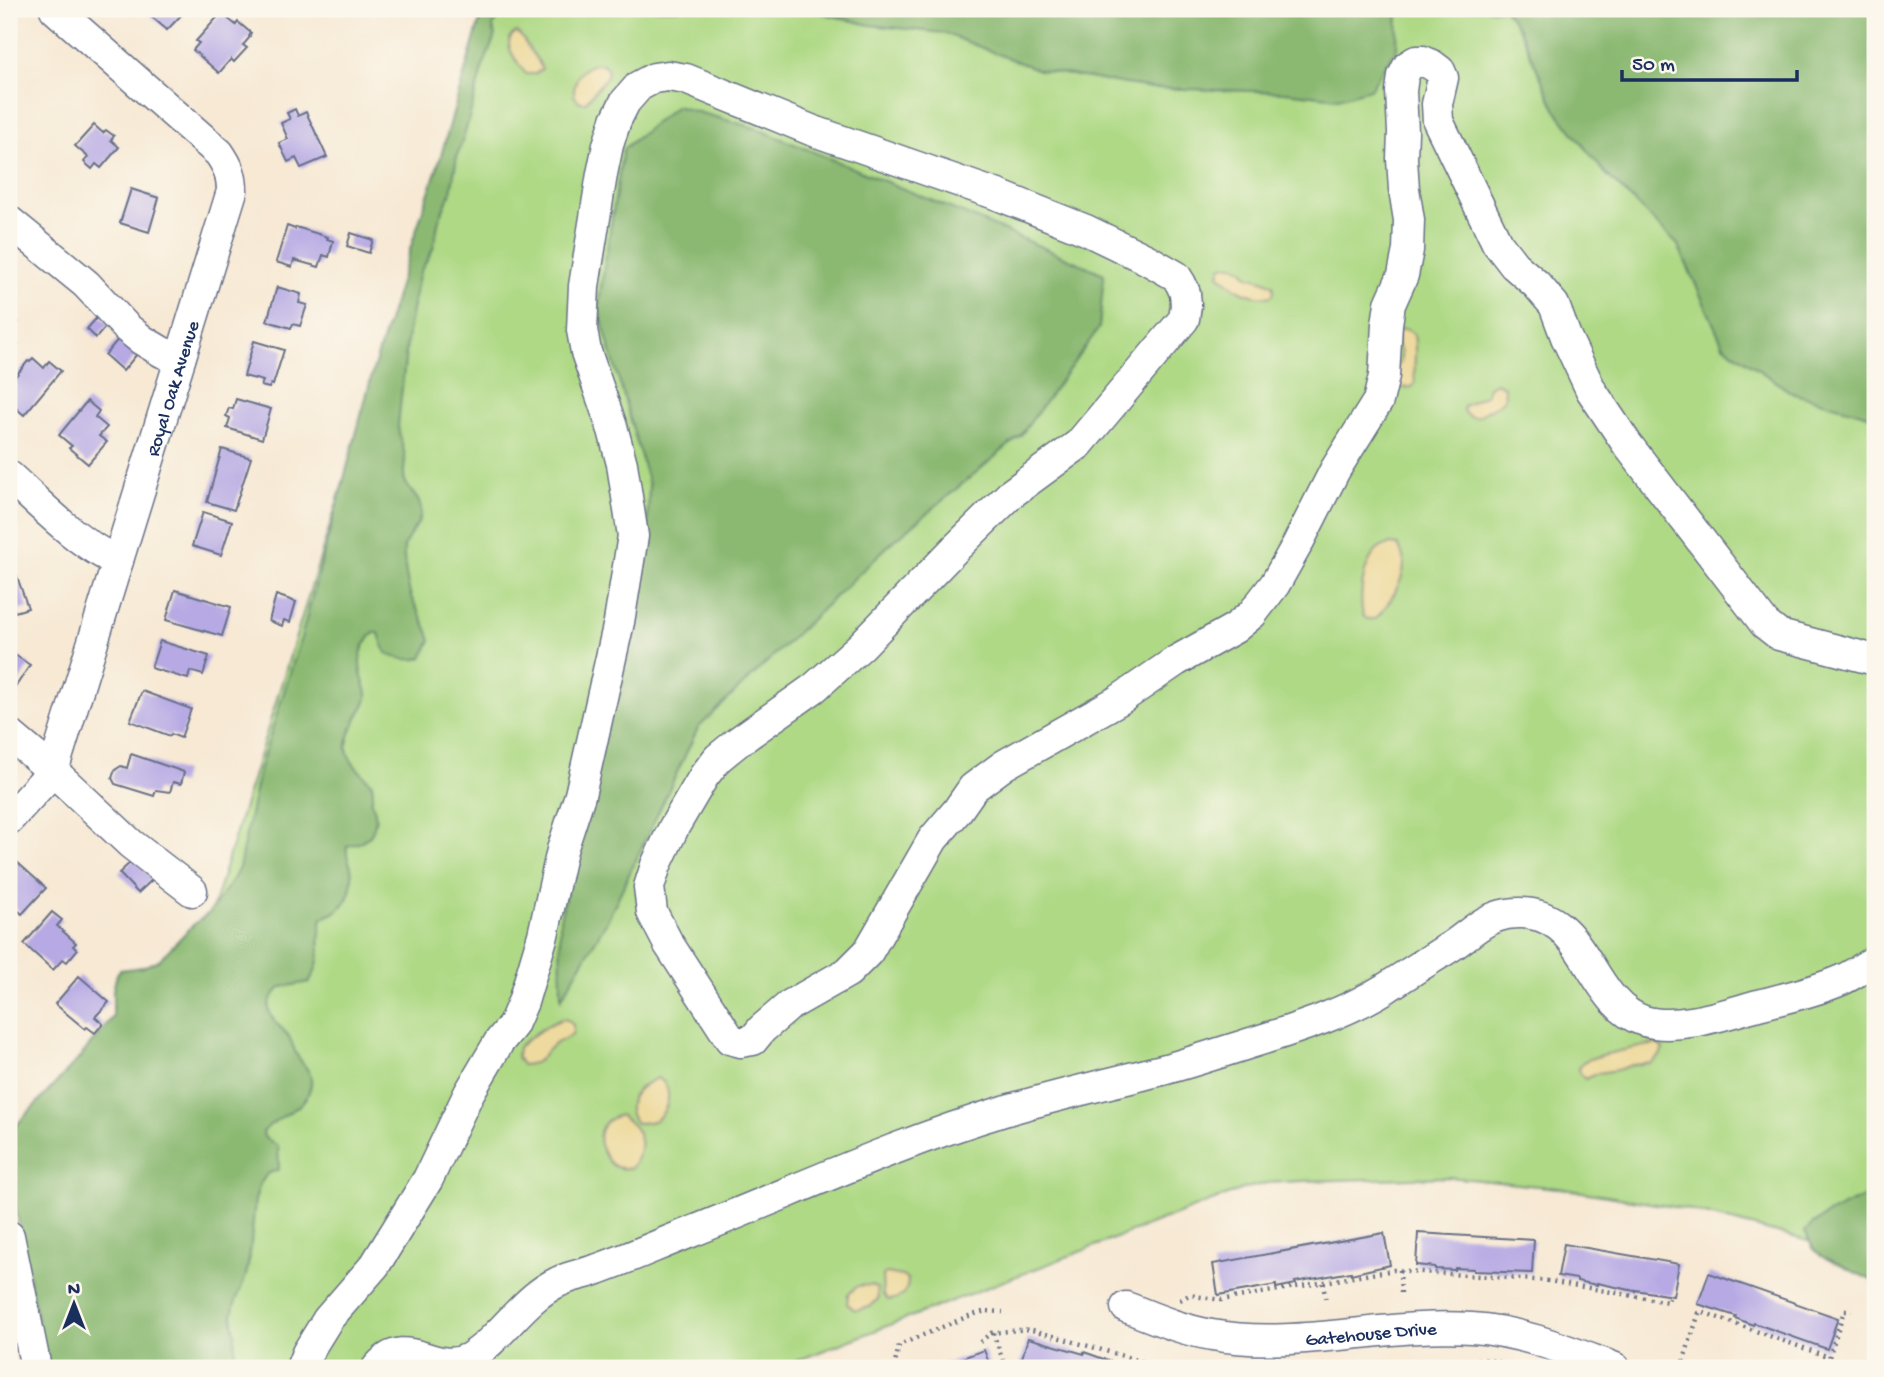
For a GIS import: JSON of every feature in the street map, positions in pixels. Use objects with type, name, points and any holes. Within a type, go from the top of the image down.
[{"type":"street","name":"Royal Oak Avenue","points":[[9,819],[53,771],[232,191],[232,177],[219,152],[55,9]]},
{"type":"street","points":[[301,1368],[328,1319],[375,1265],[428,1179],[469,1093],[499,1042],[513,1025],[523,1002],[543,934],[562,849],[582,784],[619,622],[633,536],[622,464],[586,352],[582,330],[584,286],[606,155],[616,120],[625,102],[639,86],[654,78],[668,76],[686,79],[811,130],[998,195],[1086,230],[1176,275],[1185,293],[1186,305],[1184,319],[1079,444],[1012,493],[861,646],[814,688],[738,741],[718,758],[704,776],[674,827],[649,887],[652,912],[668,943],[730,1039],[741,1042],[753,1040],[790,1005],[848,972],[868,952],[933,839],[973,788],[1004,765],[1119,700],[1205,643],[1235,628],[1252,614],[1275,584],[1335,470],[1378,401],[1384,376],[1390,304],[1403,275],[1408,250],[1409,220],[1402,159],[1401,91],[1403,76],[1408,66],[1416,61],[1423,61],[1440,71],[1443,78],[1437,104],[1438,121],[1497,243],[1514,265],[1554,305],[1591,390],[1627,444],[1765,624],[1779,635],[1875,660]]},
{"type":"street","points":[[9,221],[86,284],[127,328],[162,352],[180,359]]},
{"type":"street","points":[[9,476],[83,541],[102,555],[118,561]]},
{"type":"street","points":[[9,734],[131,844],[192,891]]},
{"type":"street","points":[[377,1368],[386,1357],[397,1353],[412,1354],[430,1362],[465,1360],[482,1348],[528,1302],[557,1282],[670,1240],[853,1164],[1004,1111],[1173,1067],[1286,1032],[1348,1008],[1454,945],[1493,917],[1525,913],[1543,917],[1558,925],[1577,945],[1608,993],[1624,1011],[1645,1021],[1700,1021],[1811,991],[1842,980],[1875,961]]},
{"type":"street","points":[[9,1236],[36,1368]]},
{"type":"street","name":"Gatehouse Drive","points":[[1126,1307],[1169,1324],[1212,1335],[1245,1338],[1289,1339],[1418,1327],[1474,1328],[1556,1346],[1615,1368]]},
{"type":"path","points":[[1400,1270],[1401,1296]]},
{"type":"path","points":[[1180,1300],[1189,1295],[1221,1300],[1400,1270],[1521,1278],[1668,1302],[1669,1298]]},
{"type":"path","points":[[1323,1283],[1326,1303]]},
{"type":"path","points":[[894,1368],[900,1345],[969,1316],[986,1311],[1003,1312]]},
{"type":"path","points":[[1682,1368],[1699,1313],[1829,1357],[1844,1311],[1852,1311]]},
{"type":"path","points":[[980,1342],[993,1333],[1029,1329],[1151,1364],[1150,1368]]},
{"type":"path","points":[[993,1333],[1006,1368]]},
{"type":"path","points":[[1429,1368],[1481,1359],[1498,1362],[1495,1368]]},
{"type":"path","points":[[1391,1360],[1392,1368]]},
{"type":"green space","points":[[483,9],[501,9],[493,26],[495,36],[482,69],[457,156],[451,192],[439,219],[433,249],[420,272],[408,332],[398,425],[405,456],[405,480],[421,510],[419,521],[404,548],[406,575],[411,597],[431,640],[422,658],[405,659],[389,655],[379,633],[374,633],[361,653],[360,664],[367,698],[351,730],[347,748],[353,763],[372,784],[371,803],[375,811],[375,823],[370,836],[347,846],[352,873],[350,891],[346,902],[335,913],[322,918],[319,958],[309,982],[280,988],[269,1005],[270,1015],[290,1038],[310,1074],[311,1083],[302,1103],[263,1132],[264,1137],[278,1146],[279,1169],[267,1174],[260,1184],[255,1200],[246,1276],[232,1315],[235,1367],[46,1368],[9,1173],[9,1133],[76,1062],[113,1017],[113,990],[120,970],[143,967],[159,960],[193,925],[209,913],[239,868],[259,771],[301,638],[373,371],[440,159]]},
{"type":"green space","points":[[488,9],[1875,9],[1875,1268],[1808,1241],[1686,1209],[1558,1188],[1449,1177],[1302,1181],[1267,1183],[1243,1189],[778,1368],[49,1368],[9,1140],[211,914]]},
{"type":"green space","points":[[804,9],[1398,9],[1397,48],[1370,89],[1338,98],[1285,92],[1151,88],[1039,70],[944,33],[870,25]]},
{"type":"green space","points":[[1504,9],[1875,9],[1875,417],[1792,393],[1723,345],[1678,245],[1604,172],[1555,109],[1519,29]]},
{"type":"green space","points":[[676,106],[755,128],[1104,274],[1099,328],[1021,435],[889,545],[698,728],[608,919],[561,999],[560,919],[646,563],[649,485],[598,307],[623,149]]},
{"type":"green space","points":[[1875,1193],[1875,1282],[1821,1256],[1813,1248],[1805,1231],[1829,1213]]},
{"type":"sand","points":[[517,32],[542,69],[535,74],[526,74],[511,52],[509,41]]},
{"type":"sand","points":[[603,64],[608,69],[607,76],[586,102],[580,102],[574,96],[576,80],[585,68]]},
{"type":"sand","points":[[1234,265],[1248,276],[1273,285],[1272,296],[1250,294],[1230,284],[1219,274],[1221,267]]},
{"type":"sand","points":[[1402,329],[1414,335],[1415,347],[1415,383],[1412,387],[1403,388],[1396,386],[1392,373],[1401,362],[1401,352],[1397,344],[1398,331]]},
{"type":"sand","points":[[1496,383],[1504,387],[1505,396],[1502,402],[1476,417],[1463,411],[1464,406],[1486,395],[1488,387]]},
{"type":"sand","points":[[1390,544],[1398,545],[1402,553],[1402,577],[1395,593],[1380,614],[1375,619],[1367,619],[1363,616],[1361,596],[1364,574],[1374,554]]},
{"type":"sand","points":[[562,1019],[573,1025],[573,1033],[552,1046],[538,1061],[522,1065],[517,1057],[518,1047],[550,1024]]},
{"type":"sand","points":[[1658,1044],[1663,1049],[1652,1063],[1598,1073],[1585,1079],[1580,1072],[1581,1064],[1593,1058]]},
{"type":"sand","points":[[658,1078],[667,1088],[666,1107],[659,1118],[647,1123],[636,1123],[630,1109],[631,1102],[638,1090]]},
{"type":"sand","points":[[620,1115],[633,1126],[640,1138],[639,1152],[631,1168],[612,1165],[599,1141],[604,1125]]},
{"type":"sand","points":[[887,1273],[908,1280],[905,1292],[900,1297],[888,1300],[883,1295],[882,1276]]},
{"type":"sand","points":[[871,1285],[877,1288],[878,1299],[870,1307],[855,1310],[847,1304],[848,1294],[858,1286]]},
{"type":"building","points":[[143,9],[187,9],[167,30]]},
{"type":"building","points":[[221,13],[251,33],[243,45],[247,48],[234,62],[231,59],[219,73],[193,50],[199,43],[196,41]]},
{"type":"building","points":[[295,109],[298,116],[306,112],[327,157],[301,168],[296,158],[288,162],[279,143],[288,139],[281,123],[290,119],[287,113]]},
{"type":"building","points":[[94,125],[103,133],[106,130],[114,136],[111,140],[119,147],[101,168],[96,164],[92,169],[84,162],[88,157],[75,146]]},
{"type":"building","points":[[131,189],[159,198],[149,232],[120,223]]},
{"type":"building","points":[[287,226],[328,237],[327,239],[333,241],[329,257],[323,255],[319,267],[294,260],[292,267],[276,262]]},
{"type":"building","points":[[351,233],[373,240],[369,253],[347,246]]},
{"type":"building","points":[[277,287],[301,294],[299,303],[307,305],[300,326],[293,324],[291,328],[267,321]]},
{"type":"building","points":[[9,313],[18,322],[10,331],[13,334],[10,337],[18,344],[9,354]]},
{"type":"building","points":[[99,315],[109,323],[96,338],[87,329]]},
{"type":"building","points":[[119,338],[137,354],[123,371],[105,355]]},
{"type":"building","points":[[254,341],[284,350],[273,385],[269,388],[261,386],[263,381],[244,376]]},
{"type":"building","points":[[33,358],[44,368],[49,361],[61,371],[24,415],[9,402],[9,384]]},
{"type":"building","points":[[236,399],[271,409],[262,439],[227,428],[230,418],[226,416],[229,408],[233,409]]},
{"type":"building","points":[[87,401],[99,411],[95,417],[107,427],[99,436],[107,442],[88,464],[69,448],[72,446],[59,435]]},
{"type":"building","points":[[222,449],[251,458],[234,510],[207,502]]},
{"type":"building","points":[[203,512],[232,521],[221,555],[192,546]]},
{"type":"building","points":[[12,562],[28,608],[15,612],[14,609],[9,611],[9,563]]},
{"type":"building","points":[[175,590],[231,607],[222,636],[166,620]]},
{"type":"building","points":[[276,595],[296,602],[290,622],[284,620],[282,626],[269,621]]},
{"type":"building","points":[[160,641],[209,656],[203,675],[190,671],[188,679],[151,668]]},
{"type":"building","points":[[9,651],[30,665],[12,692],[9,689]]},
{"type":"building","points":[[142,691],[191,709],[181,738],[130,721]]},
{"type":"building","points":[[131,754],[184,772],[181,784],[173,782],[170,792],[156,790],[154,796],[115,784],[112,778],[115,770],[121,766],[127,768]]},
{"type":"building","points":[[134,859],[153,879],[138,893],[119,873]]},
{"type":"building","points":[[17,862],[46,888],[22,914],[9,902],[9,871]]},
{"type":"building","points":[[52,912],[62,920],[57,926],[76,943],[73,946],[77,950],[67,962],[63,959],[53,970],[24,944]]},
{"type":"building","points":[[79,976],[109,1002],[95,1017],[103,1024],[95,1033],[87,1027],[85,1029],[55,1004]]},
{"type":"building","points":[[1384,1233],[1390,1265],[1295,1282],[1296,1284],[1276,1288],[1276,1285],[1218,1295],[1213,1264]]},
{"type":"building","points":[[1418,1233],[1534,1240],[1532,1273],[1435,1269],[1416,1265]]},
{"type":"building","points":[[1564,1244],[1679,1264],[1673,1296],[1597,1285],[1558,1276]]},
{"type":"building","points":[[1709,1273],[1838,1318],[1827,1349],[1698,1304]]},
{"type":"building","points":[[1028,1338],[1084,1352],[1129,1368],[1019,1368]]},
{"type":"building","points":[[984,1350],[991,1368],[931,1368],[948,1363]]}]
